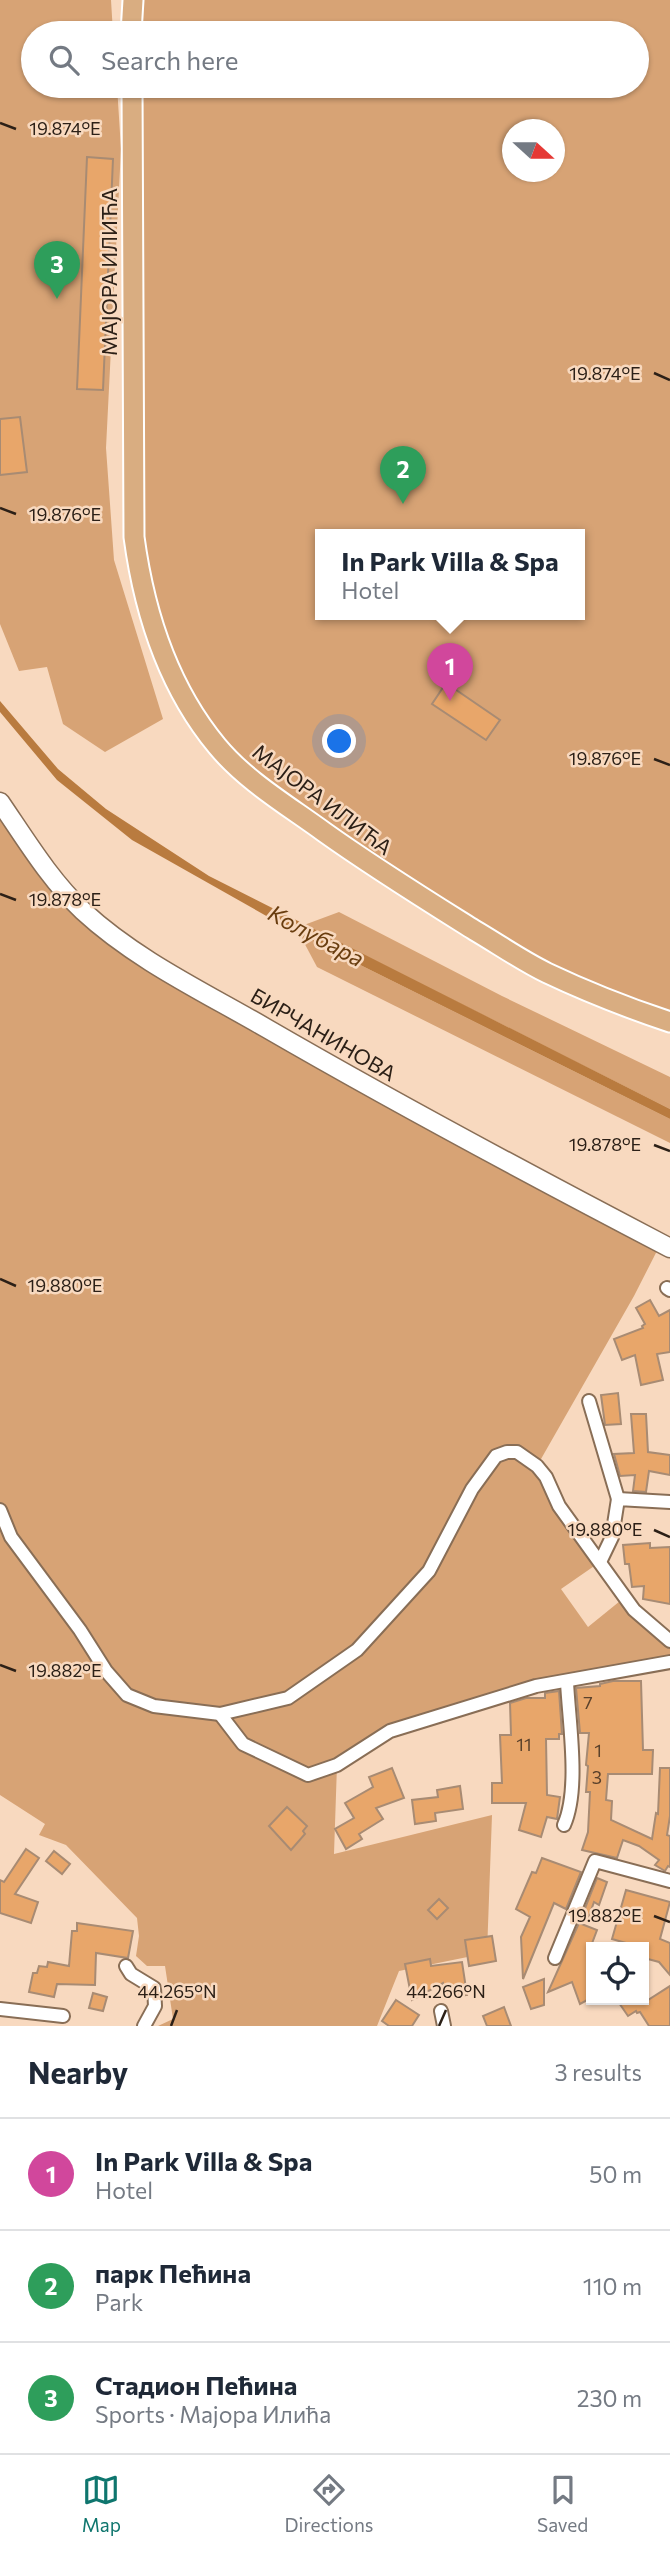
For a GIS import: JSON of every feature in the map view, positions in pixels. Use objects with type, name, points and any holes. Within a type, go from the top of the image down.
[{"type":"main road","points":[[132,21],[133,0]]},
{"type":"main road","name":"МАЈОРА ИЛИЋА","points":[[132,98],[134,537],[150,617],[171,671],[193,712],[217,746],[256,783],[381,873],[545,972],[630,1009],[670,1022]]},
{"type":"main road","name":"БИРЧАНИНОВА","points":[[0,802],[50,874],[83,911],[121,941],[397,1104],[670,1248]]},
{"type":"street","points":[[589,1401],[618,1499],[612,1537],[600,1562]]},
{"type":"street","points":[[0,1510],[11,1537],[80,1630],[106,1671],[127,1695],[154,1706],[220,1714],[288,1698],[357,1650],[429,1572],[472,1489],[496,1456],[507,1452],[517,1452],[537,1466],[546,1477],[559,1506],[634,1610],[670,1641]]},
{"type":"street","points":[[618,1499],[670,1502]]},
{"type":"street","points":[[220,1714],[243,1744],[309,1775],[337,1765],[390,1731],[536,1686],[670,1662]]},
{"type":"street","points":[[564,1825],[571,1804],[572,1785],[567,1682]]},
{"type":"street","points":[[555,1958],[595,1861],[670,1881]]},
{"type":"street","points":[[126,1966],[131,1974],[153,1988],[155,2006],[144,2026]]},
{"type":"street","points":[[0,2010],[63,2016]]},
{"type":"street","points":[[441,2011],[444,2026]]},
{"type":"shaded area","points":[[0,0],[111,0],[112,21],[21,21],[21,98],[118,98],[121,149],[106,448],[114,560],[163,719],[105,752],[63,724],[47,667],[19,671],[0,624]]},
{"type":"shaded area","points":[[134,0],[670,0],[670,1022],[578,987],[254,785],[193,712],[138,558],[133,98],[649,98],[649,21],[134,21]]},
{"type":"shaded area","points":[[0,803],[50,874],[121,941],[661,1243],[634,1296],[537,1466],[600,1562],[561,1589],[588,1627],[625,1597],[670,1641],[670,1662],[567,1682],[390,1731],[337,1765],[334,1854],[492,1815],[487,1953],[399,1971],[377,2026],[158,2026],[173,2019],[165,1966],[147,1966],[136,1956],[139,1936],[137,1918],[66,1845],[39,1835],[45,1824],[0,1795]]},
{"type":"shaded area","points":[[339,912],[502,996],[670,1077],[670,1109],[304,925]]},
{"type":"shaded area","points":[[300,935],[670,1119],[670,1143],[317,967]]},
{"type":"water","name":"Колубара","points":[[0,701],[58,769],[106,809],[209,876],[670,1109],[670,1119],[300,935],[132,840],[57,780],[0,712]]},
{"type":"building","points":[[87,157],[113,159],[103,390],[77,389]]},
{"type":"building","points":[[20,417],[27,472],[0,475],[0,419]]},
{"type":"building","points":[[446,683],[500,720],[486,740],[432,704]]},
{"type":"building","points":[[650,1300],[659,1316],[670,1310],[670,1352],[657,1354],[663,1380],[641,1385],[635,1355],[622,1360],[614,1339],[643,1328],[645,1324],[636,1308]]},
{"type":"building","points":[[618,1393],[621,1424],[605,1425],[601,1395]]},
{"type":"building","points":[[631,1414],[646,1414],[648,1452],[670,1455],[670,1475],[649,1471],[646,1492],[633,1491],[635,1475],[620,1476],[614,1454],[634,1453]]},
{"type":"building","points":[[650,1543],[650,1548],[670,1547],[670,1604],[643,1599],[644,1586],[632,1587],[623,1545]]},
{"type":"building","points":[[613,1681],[641,1681],[643,1750],[653,1750],[652,1774],[608,1774],[606,1800],[612,1801],[611,1820],[652,1839],[656,1813],[658,1814],[660,1768],[670,1768],[670,1816],[667,1835],[670,1836],[670,1867],[665,1871],[655,1865],[659,1860],[639,1846],[623,1840],[617,1858],[582,1850],[588,1832],[590,1792],[586,1792],[586,1765],[589,1733],[580,1733],[576,1688],[600,1686]]},
{"type":"building","points":[[559,1691],[562,1734],[559,1734],[559,1739],[546,1739],[547,1795],[560,1797],[557,1819],[547,1817],[541,1837],[519,1830],[526,1803],[492,1803],[492,1783],[502,1783],[500,1735],[511,1735],[510,1703],[526,1698],[545,1698],[545,1693]]},
{"type":"building","points":[[392,1768],[404,1798],[376,1808],[383,1819],[359,1834],[362,1839],[346,1849],[335,1829],[354,1818],[345,1803],[373,1787],[369,1777]]},
{"type":"building","points":[[460,1786],[463,1809],[435,1813],[436,1821],[415,1824],[412,1800],[438,1797],[437,1790]]},
{"type":"building","points":[[287,1807],[307,1826],[303,1831],[305,1834],[291,1850],[269,1826]]},
{"type":"building","points":[[26,1849],[39,1858],[15,1894],[38,1902],[31,1923],[0,1913],[0,1880],[4,1882]]},
{"type":"building","points":[[54,1851],[70,1864],[62,1874],[46,1861]]},
{"type":"building","points":[[542,1858],[581,1872],[566,1909],[554,1903],[523,1979],[521,1937],[530,1917],[516,1909],[532,1872],[536,1873]]},
{"type":"building","points":[[597,1878],[607,1882],[599,1905],[594,1902],[588,1919],[582,1916]]},
{"type":"building","points":[[626,1890],[670,1902],[660,1939],[670,1943],[670,1975],[659,1962],[649,1959],[649,1942],[622,1942],[612,1939]]},
{"type":"building","points":[[439,1899],[448,1908],[437,1919],[428,1910]]},
{"type":"building","points":[[77,1923],[133,1931],[128,1958],[96,1953],[95,1985],[57,1984],[54,1997],[29,1992],[33,1973],[37,1973],[39,1966],[47,1967],[48,1962],[69,1966],[72,1931],[77,1931]]},
{"type":"building","points":[[579,1923],[597,1930],[592,1942],[586,1942],[586,2001],[580,2004],[572,1982],[548,1992]]},
{"type":"building","points":[[492,1936],[496,1961],[469,1966],[465,1940]]},
{"type":"building","points":[[430,1959],[431,1966],[462,1962],[467,1995],[445,1998],[443,1983],[412,2000],[405,1964]]},
{"type":"building","points":[[544,1979],[544,2005],[531,2009],[523,1987]]},
{"type":"building","points":[[670,1986],[670,2026],[649,2026],[640,2012],[636,2011],[628,2016],[620,2005],[649,2005],[649,1999]]},
{"type":"building","points":[[93,1993],[107,1997],[103,2011],[89,2008]]},
{"type":"building","points":[[396,2000],[419,2015],[412,2026],[389,2026],[382,2021]]},
{"type":"building","points":[[504,2007],[511,2026],[487,2026],[483,2016]]},
{"type":"place","name":"Стадион Пећина","points":[[57,299]]},
{"type":"place","name":"парк Пећина","points":[[403,504]]},
{"type":"place","name":"In Park Villa & Spa","points":[[450,701]]}]
